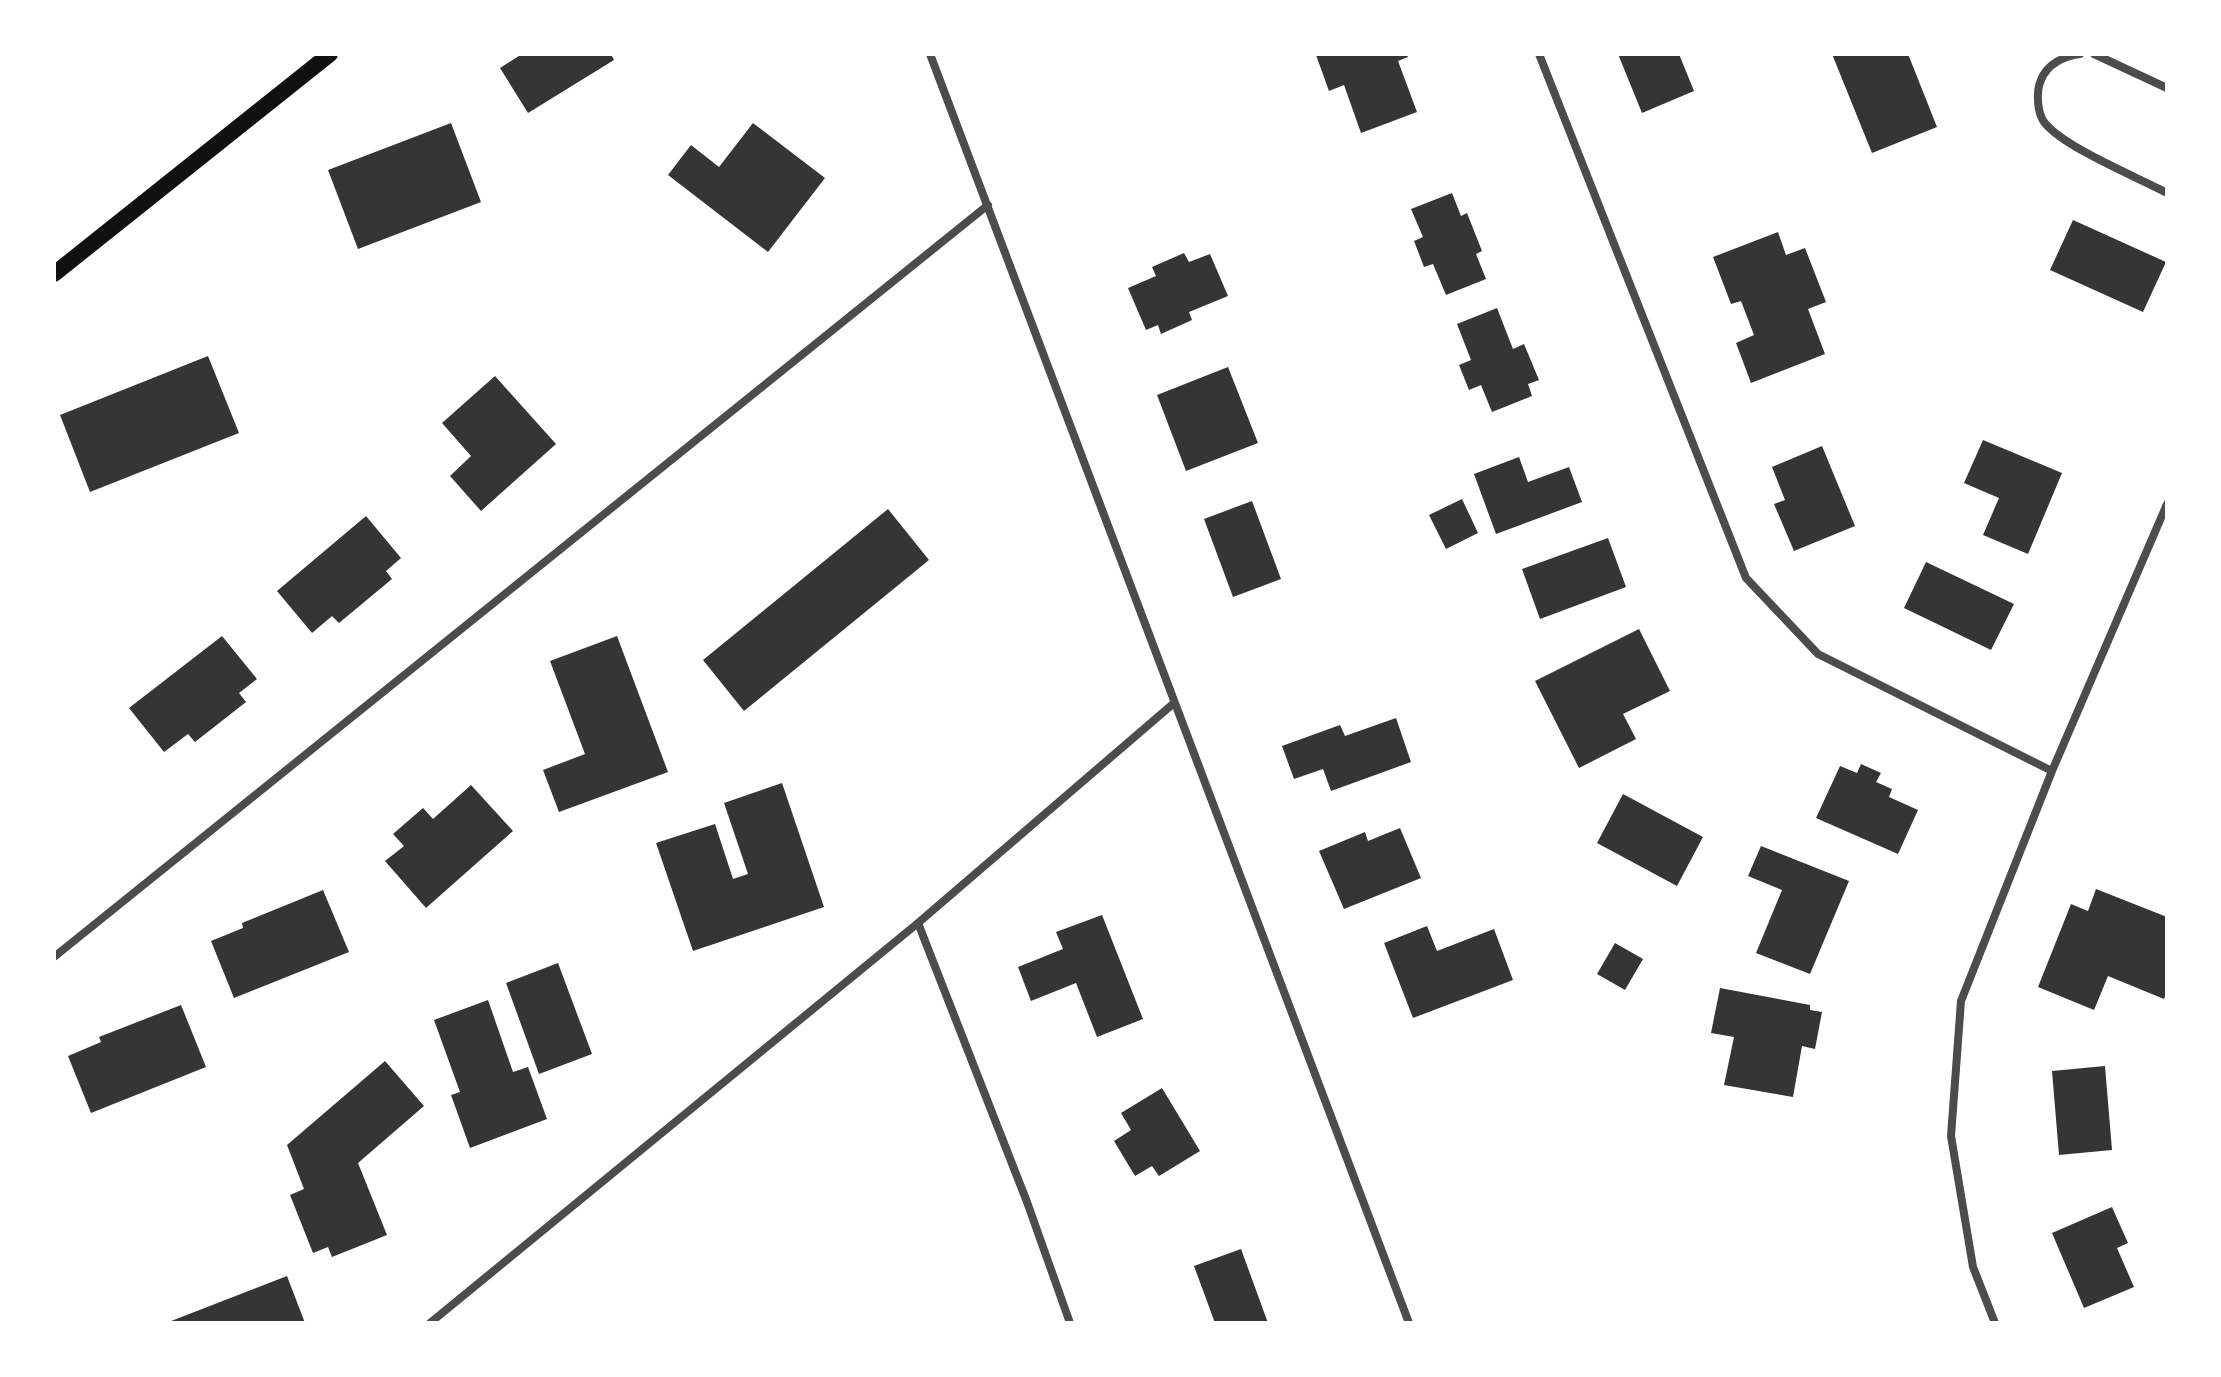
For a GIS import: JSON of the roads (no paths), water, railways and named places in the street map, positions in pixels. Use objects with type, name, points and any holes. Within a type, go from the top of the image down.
[{"type":"main road","points":[[54,274],[330,54]]},
{"type":"street","points":[[930,54],[1409,1323]]},
{"type":"street","points":[[1539,54],[1746,578],[1818,654],[2052,771]]},
{"type":"street","points":[[2080,54],[2063,57],[2041,78],[2037,96],[2043,121],[2069,141],[2167,193]]},
{"type":"street","points":[[2094,54],[2167,88]]},
{"type":"street","points":[[54,957],[988,205]]},
{"type":"street","points":[[1995,1323],[1973,1267],[1951,1136],[1961,1001],[2052,771],[2167,504]]},
{"type":"street","points":[[430,1323],[918,923],[1174,703]]},
{"type":"street","points":[[918,923],[1027,1202],[1070,1323]]}]
